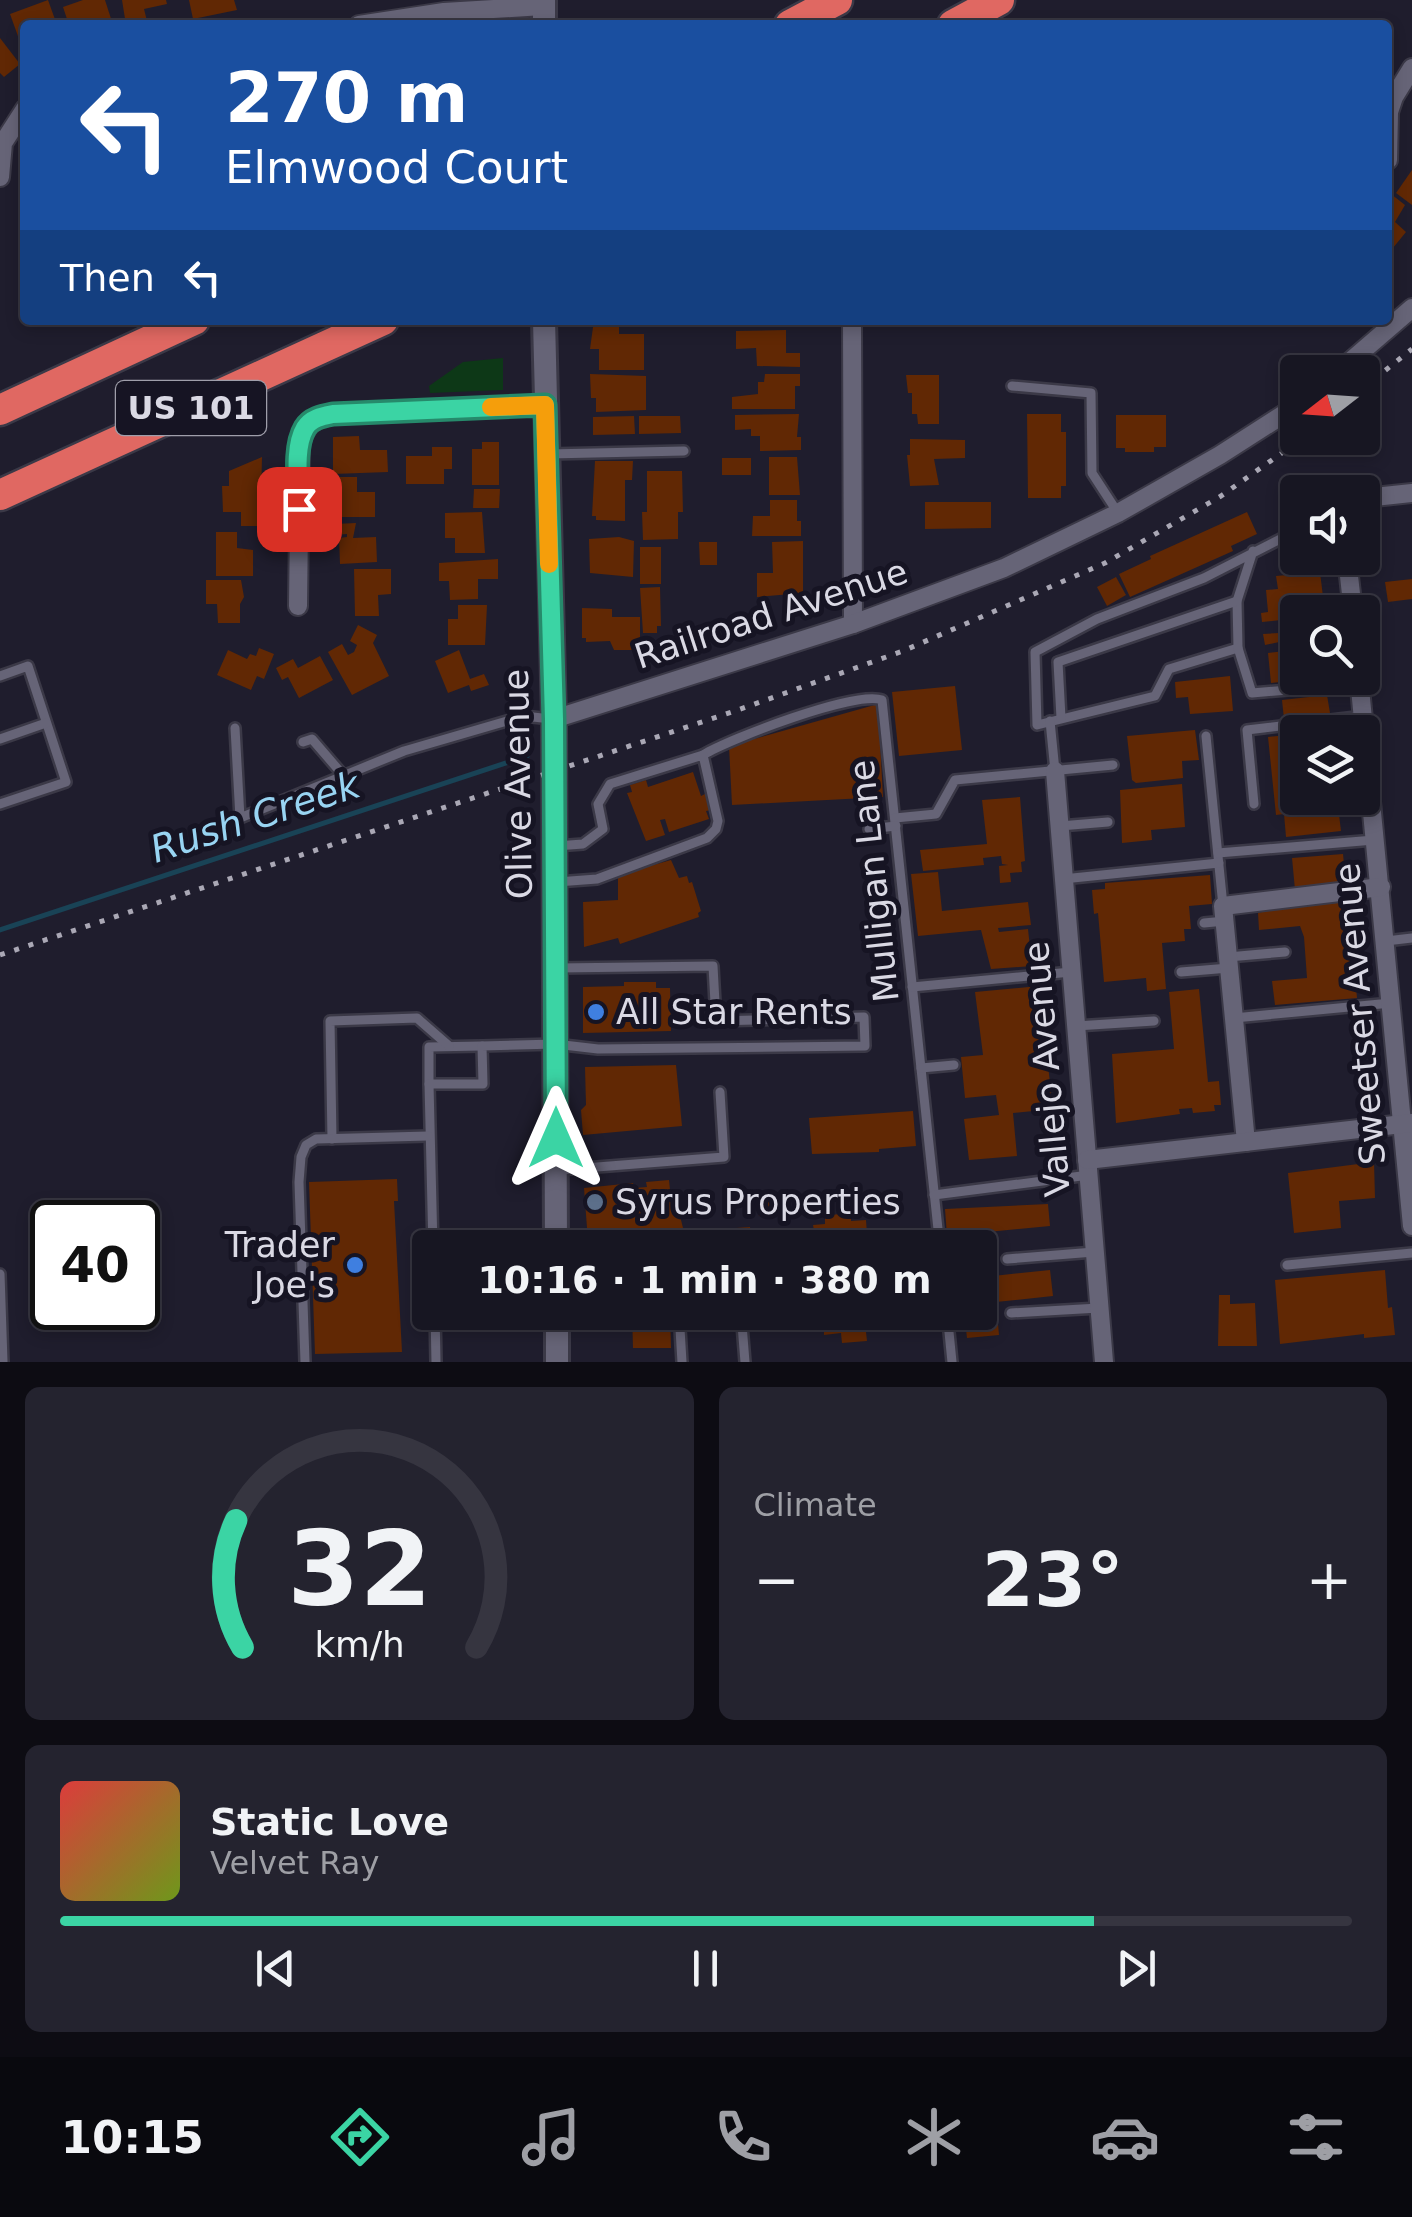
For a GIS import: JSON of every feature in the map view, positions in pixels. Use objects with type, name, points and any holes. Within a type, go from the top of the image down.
[{"type":"highway","points":[[799,20],[837,0]]},
{"type":"highway","points":[[962,20],[998,0]]},
{"type":"highway","name":"US 101","points":[[0,410],[183,325]]},
{"type":"highway","name":"US 101","points":[[0,495],[372,325]]},
{"type":"street","points":[[392,20],[444,12],[544,10]]},
{"type":"street","points":[[1392,101],[1412,68]]},
{"type":"street","points":[[0,177],[3,143],[20,118]]},
{"type":"street","points":[[1358,355],[1412,308]]},
{"type":"street","name":"Olive Avenue","points":[[544,325],[554,719],[556,1230]]},
{"type":"street","points":[[852,325],[853,624]]},
{"type":"street","points":[[298,606],[300,444],[305,428],[314,419],[333,414],[545,405]]},
{"type":"street","name":"Railroad Avenue","points":[[554,719],[853,624],[1004,568],[1118,512],[1280,417]]},
{"type":"street","points":[[1380,496],[1412,493]]},
{"type":"street","name":"Vallejo Avenue","points":[[1054,771],[1104,1362]]},
{"type":"street","name":"Sweetser Avenue","points":[[1374,815],[1407,1124],[1412,1226]]},
{"type":"street","points":[[1246,1142],[1224,914],[1381,887]]},
{"type":"street","points":[[1088,1168],[1246,1142],[1407,1124]]},
{"type":"street","points":[[557,1330],[557,1362]]},
{"type":"lane","points":[[1012,386],[1090,393],[1092,473],[1118,512]]},
{"type":"lane","points":[[546,454],[684,451]]},
{"type":"lane","points":[[1238,648],[1168,669],[1155,696],[1038,725],[1035,652],[1097,619],[1204,578],[1280,538]]},
{"type":"lane","points":[[1253,551],[1237,601],[1238,648],[1252,692],[1280,689]]},
{"type":"lane","points":[[1058,662],[1237,601]]},
{"type":"lane","points":[[1054,771],[1060,640]]},
{"type":"lane","points":[[0,676],[28,666],[66,782],[0,804]]},
{"type":"lane","name":"Mulligan Lane","points":[[702,756],[726,741],[848,702],[876,697],[884,704],[938,1230]]},
{"type":"lane","name":"Railroad Avenue","points":[[235,728],[240,818],[404,751],[524,716],[554,719]]},
{"type":"lane","points":[[0,738],[46,723]]},
{"type":"lane","points":[[1254,804],[1247,730],[1280,726]]},
{"type":"lane","points":[[1204,923],[1224,914],[1206,736]]},
{"type":"lane","points":[[303,742],[312,739],[343,775]]},
{"type":"lane","points":[[554,846],[582,844],[603,829],[598,804],[610,784],[702,756],[718,821],[707,838],[597,879],[554,882]]},
{"type":"lane","points":[[869,829],[936,814],[955,780],[1113,765]]},
{"type":"lane","points":[[1060,826],[1108,822]]},
{"type":"lane","points":[[1063,879],[1376,840]]},
{"type":"lane","points":[[1386,941],[1412,938]]},
{"type":"lane","points":[[1180,972],[1285,952]]},
{"type":"lane","points":[[432,1230],[429,1047],[865,1046],[864,1016],[716,1021],[714,966],[555,968]]},
{"type":"lane","points":[[912,987],[1071,972]]},
{"type":"lane","points":[[1234,1018],[1391,1003]]},
{"type":"lane","points":[[332,1139],[330,1021],[417,1018],[450,1046]]},
{"type":"lane","points":[[1076,1026],[1154,1021]]},
{"type":"lane","points":[[429,1084],[483,1084],[482,1046]]},
{"type":"lane","points":[[921,1068],[954,1064]]},
{"type":"lane","points":[[556,1170],[724,1157],[720,1092]]},
{"type":"lane","points":[[304,1362],[299,1182],[306,1145],[316,1140],[428,1136]]},
{"type":"lane","points":[[934,1195],[1088,1168]]},
{"type":"lane","points":[[1007,1259],[1094,1252]]},
{"type":"lane","points":[[1286,1264],[1412,1253]]},
{"type":"lane","points":[[0,1274],[3,1362]]},
{"type":"lane","points":[[1011,1313],[1099,1308]]},
{"type":"lane","points":[[436,1330],[436,1362]]},
{"type":"lane","points":[[680,1330],[682,1362]]},
{"type":"lane","points":[[743,1330],[746,1362]]},
{"type":"lane","points":[[949,1330],[952,1362]]},
{"type":"green space","points":[[503,358],[503,390],[430,393],[429,386],[463,362]]},
{"type":"building","points":[[48,0],[55,20],[20,20],[19,39],[10,14]]},
{"type":"building","points":[[83,0],[105,0],[111,20],[67,20],[63,7]]},
{"type":"building","points":[[122,0],[166,0],[167,4],[144,9],[147,20],[125,20]]},
{"type":"building","points":[[189,0],[234,0],[237,10],[193,19]]},
{"type":"building","points":[[0,38],[20,64],[4,77],[0,73]]},
{"type":"building","points":[[1412,170],[1412,205],[1396,193]]},
{"type":"building","points":[[1392,195],[1405,205],[1395,222],[1406,232],[1392,249]]},
{"type":"building","points":[[593,325],[619,325],[619,334],[644,334],[644,370],[599,370],[599,349],[590,349]]},
{"type":"building","points":[[786,330],[786,353],[800,353],[800,367],[757,366],[756,348],[736,349],[736,331]]},
{"type":"building","points":[[590,374],[646,376],[646,410],[596,412]]},
{"type":"building","points":[[765,374],[800,374],[800,386],[795,386],[795,409],[732,409],[732,397],[758,394],[758,382],[764,382]]},
{"type":"building","points":[[906,375],[939,375],[939,424],[918,424],[917,414],[912,414],[912,393],[908,393]]},
{"type":"building","points":[[799,414],[797,437],[801,437],[801,450],[760,451],[760,436],[751,436],[751,429],[735,430],[735,415]]},
{"type":"building","points":[[1027,414],[1061,414],[1061,432],[1066,432],[1066,486],[1061,486],[1061,498],[1028,498]]},
{"type":"building","points":[[1116,415],[1166,415],[1166,447],[1154,447],[1154,452],[1125,452],[1125,448],[1116,448]]},
{"type":"building","points":[[634,416],[635,434],[593,435],[593,417]]},
{"type":"building","points":[[639,416],[680,416],[681,433],[639,434]]},
{"type":"building","points":[[359,436],[360,450],[387,450],[388,472],[333,474],[333,437]]},
{"type":"building","points":[[910,439],[965,440],[965,458],[934,459],[939,485],[910,486]]},
{"type":"building","points":[[482,442],[499,442],[499,485],[472,485],[472,449],[482,449]]},
{"type":"building","points":[[432,447],[452,447],[452,469],[444,469],[444,484],[406,484],[406,456],[432,456]]},
{"type":"building","points":[[262,457],[261,526],[241,526],[241,512],[223,512],[222,486],[229,486],[229,471]]},
{"type":"building","points":[[769,457],[797,457],[800,495],[769,495]]},
{"type":"building","points":[[722,458],[751,458],[751,475],[722,475]]},
{"type":"building","points":[[595,461],[633,461],[632,480],[625,480],[625,521],[596,520],[592,516]]},
{"type":"building","points":[[647,471],[682,471],[683,512],[678,512],[678,539],[643,540]]},
{"type":"building","points":[[336,477],[357,477],[357,492],[375,492],[375,517],[340,517]]},
{"type":"building","points":[[474,489],[500,489],[499,508],[473,508]]},
{"type":"building","points":[[770,500],[797,500],[801,536],[752,536],[753,516],[770,516]]},
{"type":"building","points":[[925,502],[991,502],[991,528],[925,529]]},
{"type":"building","points":[[482,512],[485,553],[455,553],[455,538],[445,538],[445,513]]},
{"type":"building","points":[[1247,512],[1257,534],[1231,546],[1233,551],[1130,597],[1119,574]]},
{"type":"building","points":[[356,523],[353,538],[376,537],[377,562],[340,564],[339,538],[347,534],[335,535],[335,524]]},
{"type":"building","points":[[216,532],[237,532],[237,548],[253,550],[253,576],[216,576]]},
{"type":"building","points":[[619,537],[634,541],[633,577],[590,573],[589,539]]},
{"type":"building","points":[[803,541],[803,593],[757,597],[757,573],[773,573],[772,542]]},
{"type":"building","points":[[699,542],[717,542],[717,565],[700,565]]},
{"type":"building","points":[[640,547],[661,547],[661,584],[640,584]]},
{"type":"building","points":[[498,559],[498,579],[478,579],[478,599],[450,600],[449,581],[439,581],[439,563]]},
{"type":"building","points":[[354,569],[391,569],[391,594],[378,595],[379,616],[355,616]]},
{"type":"building","points":[[1320,575],[1323,595],[1280,595],[1280,620],[1262,622],[1261,613],[1268,612],[1266,590],[1278,589],[1276,576]]},
{"type":"building","points":[[1116,577],[1126,595],[1107,606],[1097,587]]},
{"type":"building","points":[[1412,579],[1412,599],[1388,602],[1385,582]]},
{"type":"building","points":[[206,580],[241,580],[244,597],[240,623],[218,623],[217,604],[206,604]]},
{"type":"building","points":[[660,587],[661,626],[657,626],[657,633],[643,633],[640,588]]},
{"type":"building","points":[[458,605],[487,605],[485,645],[448,645],[448,619],[458,619]]},
{"type":"building","points":[[582,608],[612,609],[612,617],[640,617],[640,646],[636,650],[614,650],[610,641],[586,642],[582,638]]},
{"type":"building","points":[[358,625],[377,635],[373,643],[389,676],[352,695],[328,652],[342,644],[348,655],[354,652],[357,645],[350,641]]},
{"type":"building","points":[[1279,633],[1280,642],[1265,645],[1263,634]]},
{"type":"building","points":[[259,648],[274,654],[264,679],[257,676],[251,690],[217,675],[228,650],[247,659],[250,654],[256,656]]},
{"type":"building","points":[[459,650],[470,679],[484,674],[489,685],[471,691],[469,685],[448,693],[435,661]]},
{"type":"building","points":[[1280,652],[1280,682],[1271,683],[1268,653]]},
{"type":"building","points":[[320,656],[333,680],[299,698],[288,677],[282,680],[276,668],[293,659],[298,668]]},
{"type":"building","points":[[1230,676],[1233,711],[1190,714],[1188,697],[1176,698],[1175,682]]},
{"type":"building","points":[[955,686],[962,750],[899,756],[892,692]]},
{"type":"building","points":[[1327,695],[1330,713],[1284,715],[1282,700]]},
{"type":"building","points":[[878,704],[883,797],[732,805],[729,746]]},
{"type":"building","points":[[1195,730],[1199,760],[1182,761],[1183,778],[1136,783],[1132,780],[1127,736]]},
{"type":"building","points":[[1280,736],[1280,814],[1276,815],[1268,737]]},
{"type":"building","points":[[693,772],[701,796],[705,794],[711,810],[706,811],[709,819],[669,832],[665,819],[660,820],[665,835],[646,841],[627,793],[632,792],[630,785],[646,780],[648,787]]},
{"type":"building","points":[[1182,784],[1185,827],[1151,830],[1152,840],[1122,843],[1120,790]]},
{"type":"building","points":[[1020,797],[1025,861],[1021,862],[1022,872],[1010,873],[1011,882],[1000,883],[999,866],[1008,865],[1002,864],[1001,856],[983,858],[984,865],[923,871],[920,850],[987,844],[982,800]]},
{"type":"building","points":[[1284,815],[1339,815],[1341,831],[1286,837]]},
{"type":"building","points":[[1343,854],[1346,886],[1295,890],[1292,858]]},
{"type":"building","points":[[671,860],[679,878],[687,876],[692,882],[701,911],[699,917],[620,944],[618,938],[584,947],[583,902],[618,900],[618,875]]},
{"type":"building","points":[[938,872],[942,911],[1028,902],[1031,925],[998,928],[999,932],[1028,929],[1032,966],[991,969],[981,930],[918,936],[911,874]]},
{"type":"building","points":[[1210,875],[1212,904],[1189,906],[1191,929],[1184,929],[1185,941],[1162,943],[1166,989],[1147,991],[1146,978],[1104,982],[1092,890],[1105,889],[1105,883]]},
{"type":"building","points":[[1348,899],[1357,998],[1275,1005],[1272,981],[1307,978],[1304,937],[1300,926],[1259,930],[1258,913],[1299,903]]},
{"type":"building","points":[[624,982],[656,982],[656,988],[670,988],[671,1031],[583,1033],[583,987],[624,986]]},
{"type":"building","points":[[1039,986],[1053,1109],[1013,1113],[1017,1156],[969,1160],[964,1119],[999,1115],[996,1095],[965,1098],[961,1057],[983,1055],[975,992]]},
{"type":"building","points":[[1199,989],[1208,1082],[1219,1081],[1221,1105],[1214,1105],[1215,1111],[1193,1113],[1192,1108],[1179,1109],[1180,1114],[1116,1123],[1112,1054],[1174,1049],[1169,992]]},
{"type":"building","points":[[676,1065],[682,1126],[583,1135],[585,1067]]},
{"type":"building","points":[[913,1111],[916,1146],[879,1152],[812,1154],[809,1118]]},
{"type":"building","points":[[1374,1162],[1375,1198],[1339,1201],[1341,1228],[1294,1233],[1288,1173]]},
{"type":"building","name":"Trader Joe's","points":[[397,1179],[398,1201],[394,1201],[402,1352],[315,1354],[309,1182]]},
{"type":"building","points":[[669,1180],[671,1200],[676,1200],[684,1230],[587,1230],[584,1188],[633,1183],[634,1188],[647,1187],[646,1182]]},
{"type":"building","points":[[776,1199],[778,1214],[759,1216],[757,1201]]},
{"type":"building","points":[[1048,1204],[1050,1226],[997,1231],[947,1230],[945,1209]]},
{"type":"building","points":[[846,1213],[851,1221],[866,1220],[867,1230],[814,1230],[813,1225],[825,1224],[825,1218]]},
{"type":"building","points":[[750,1227],[750,1230],[708,1230]]},
{"type":"building","points":[[1050,1270],[1053,1296],[997,1302],[997,1276]]},
{"type":"building","points":[[1385,1270],[1395,1335],[1364,1338],[1364,1334],[1280,1344],[1275,1280]]},
{"type":"building","points":[[1219,1295],[1230,1295],[1230,1304],[1255,1303],[1257,1346],[1218,1346]]},
{"type":"building","points":[[997,1313],[999,1335],[967,1338],[966,1330],[997,1330]]},
{"type":"building","points":[[632,1330],[670,1330],[671,1348],[633,1348]]},
{"type":"building","points":[[824,1330],[877,1331],[866,1332],[867,1341],[842,1343],[841,1333],[824,1335]]},
{"type":"waterway","name":"Rush Creek","points":[[0,930],[527,756]]},
{"type":"railway","points":[[1380,375],[1412,349]]},
{"type":"railway","points":[[0,955],[735,711],[903,651],[1105,563],[1221,496],[1280,454]]},
{"type":"slow traffic","points":[[491,407],[545,405],[549,564]]},
{"type":"place","name":"All Star Rents","points":[[596,1012]]},
{"type":"place","name":"Syrus Properties","points":[[595,1202]]},
{"type":"place","name":"Trader Joe's","points":[[355,1265]]},
{"type":"route","points":[[299,509],[300,444],[305,428],[314,419],[333,414],[545,405],[554,719],[556,1138]]}]
